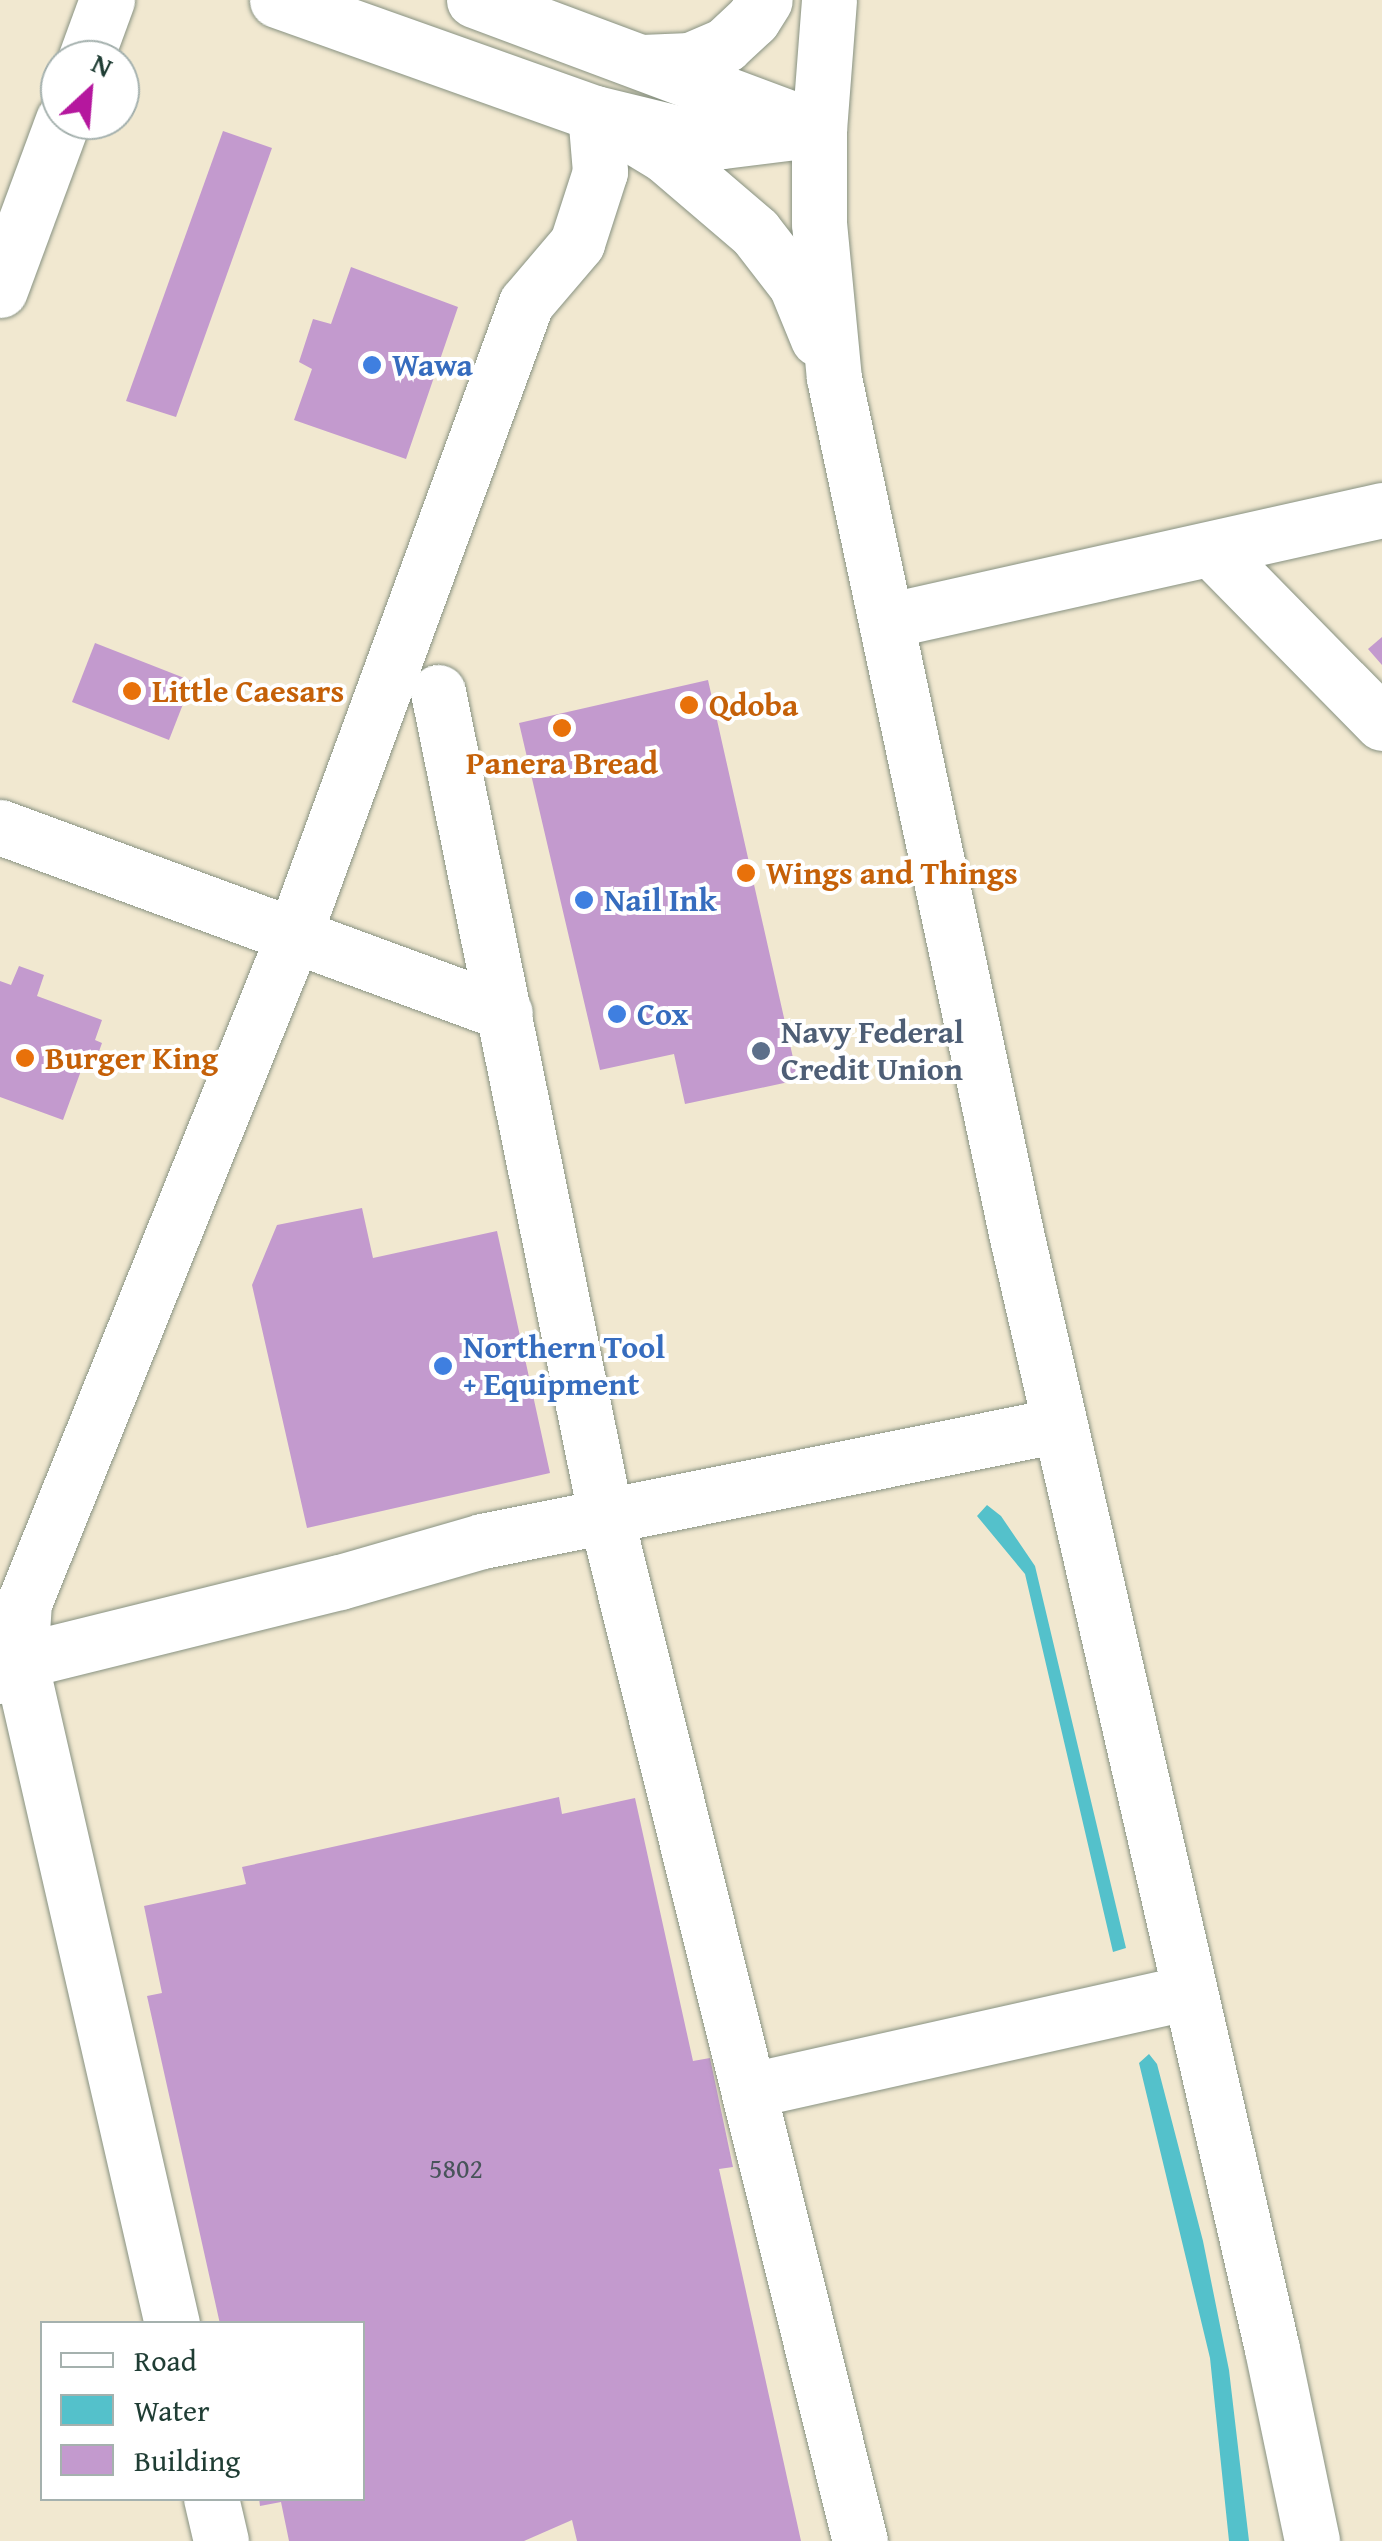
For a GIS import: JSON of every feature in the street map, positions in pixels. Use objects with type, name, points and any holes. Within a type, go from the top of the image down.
[{"type":"main road","points":[[93,40],[108,0]]},
{"type":"main road","points":[[276,0],[595,113],[723,141],[819,129]]},
{"type":"main road","points":[[474,0],[819,129]]},
{"type":"main road","points":[[637,62],[690,60],[725,46],[753,19],[765,0]]},
{"type":"main road","points":[[829,0],[819,129],[819,224],[834,378],[1059,1425],[1312,2541]]},
{"type":"main road","points":[[171,2321],[7,1664],[24,1603],[292,937],[526,302],[577,243],[600,172],[595,113]]},
{"type":"main road","points":[[595,113],[666,156],[755,232],[796,285],[834,378]]},
{"type":"main road","points":[[0,290],[56,140]]},
{"type":"main road","points":[[886,621],[1213,552],[1382,510]]},
{"type":"main road","points":[[1213,552],[1382,722]]},
{"type":"main road","points":[[438,692],[605,1513],[860,2541]]},
{"type":"main road","points":[[0,827],[505,1013]]},
{"type":"main road","points":[[7,1664],[605,1513],[1059,1425]]},
{"type":"main road","points":[[751,2090],[1189,1992]]},
{"type":"main road","points":[[212,2501],[220,2541]]},
{"type":"water","points":[[987,1505],[1001,1516],[1035,1566],[1126,1948],[1113,1952],[1025,1574],[977,1516]]},
{"type":"water","points":[[1149,2054],[1157,2064],[1203,2241],[1229,2370],[1249,2541],[1229,2541],[1210,2358],[1139,2063]]},
{"type":"building","points":[[223,131],[272,148],[176,417],[126,401]]},
{"type":"building","name":"Wawa","points":[[351,267],[458,307],[406,459],[294,420],[312,369],[299,362],[313,319],[331,324]]},
{"type":"building","points":[[1382,637],[1382,665],[1368,649]]},
{"type":"building","name":"Little Caesars","points":[[95,643],[192,681],[169,740],[72,702]]},
{"type":"building","points":[[708,680],[798,1080],[685,1104],[674,1054],[600,1070],[519,723]]},
{"type":"building","points":[[19,966],[44,975],[37,996],[102,1020],[95,1040],[102,1043],[92,1071],[82,1068],[63,1120],[0,1097],[0,981],[11,985]]},
{"type":"building","points":[[362,1208],[373,1258],[497,1231],[550,1473],[307,1528],[252,1285],[277,1225]]},
{"type":"building","points":[[559,1797],[562,1814],[635,1798],[693,2061],[710,2058],[733,2167],[719,2169],[801,2541],[577,2541],[572,2520],[524,2541],[289,2541],[281,2502],[260,2506],[259,2501],[365,2501],[365,2321],[219,2321],[147,1996],[162,1993],[144,1906],[246,1884],[242,1867]]},
{"type":"place","name":"Wawa","points":[[372,365]]},
{"type":"place","name":"Little Caesars","points":[[132,691]]},
{"type":"place","name":"Qdoba","points":[[689,705]]},
{"type":"place","name":"Panera Bread","points":[[562,728]]},
{"type":"place","name":"Wings and Things","points":[[746,873]]},
{"type":"place","name":"Nail Ink","points":[[584,900]]},
{"type":"place","name":"Cox","points":[[617,1014]]},
{"type":"place","name":"Navy Federal Credit Union","points":[[761,1051]]},
{"type":"place","name":"Burger King","points":[[25,1058]]},
{"type":"place","name":"Northern Tool + Equipment","points":[[443,1366]]}]
